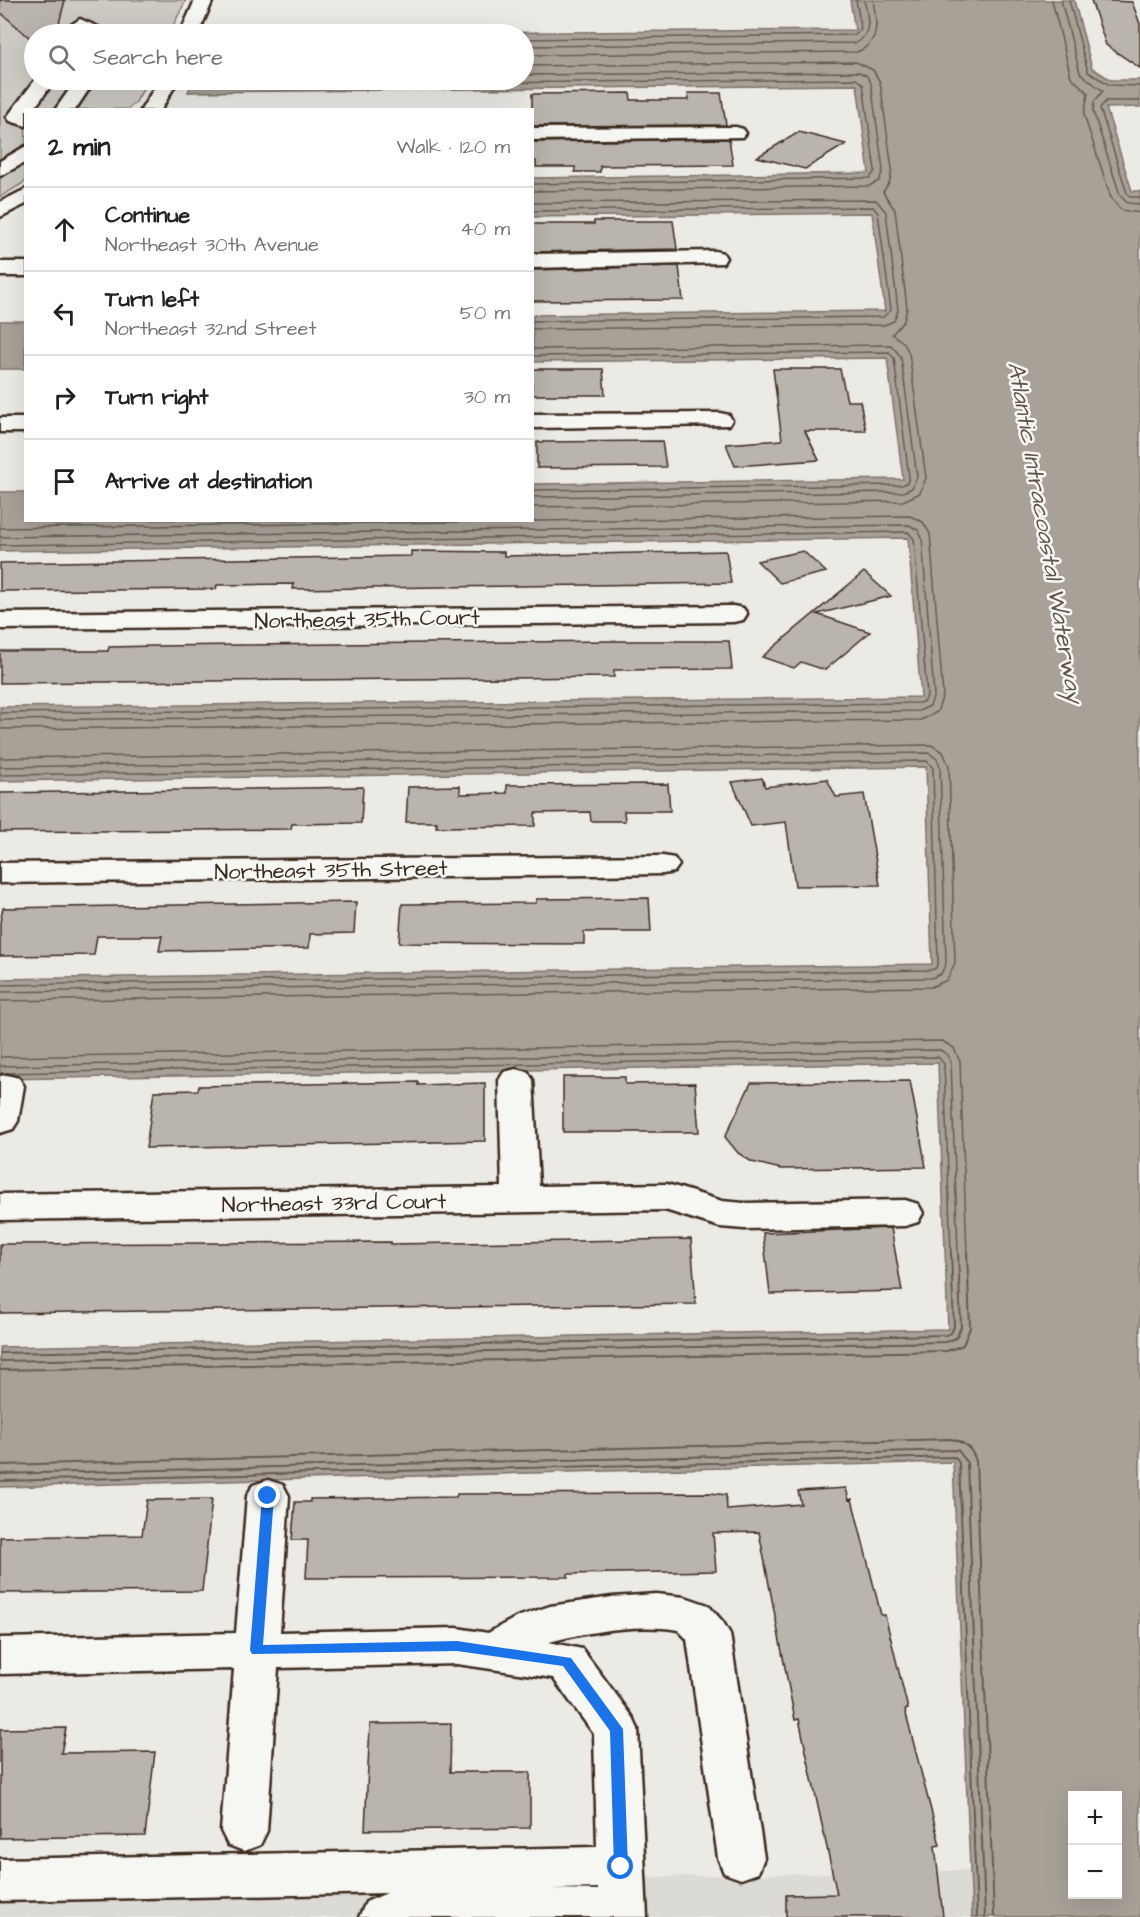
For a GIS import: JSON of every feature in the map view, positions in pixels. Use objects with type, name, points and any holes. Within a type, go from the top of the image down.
[{"type":"street","points":[[193,24],[204,0]]},
{"type":"street","points":[[24,119],[17,117],[37,90]]},
{"type":"street","points":[[66,108],[78,90]]},
{"type":"street","points":[[153,108],[163,90]]},
{"type":"street","points":[[534,134],[736,133]]},
{"type":"street","points":[[0,170],[24,153]]},
{"type":"street","points":[[0,211],[24,196]]},
{"type":"street","points":[[534,261],[715,258]]},
{"type":"street","points":[[0,269],[24,269]]},
{"type":"street","points":[[534,421],[720,420]]},
{"type":"street","points":[[0,425],[24,425]]},
{"type":"street","name":"Northeast 35th Court","points":[[0,621],[733,614]]},
{"type":"street","name":"Northeast 35th Street","points":[[0,873],[663,865]]},
{"type":"street","points":[[516,1080],[520,1199]]},
{"type":"street","points":[[0,1121],[7,1086]]},
{"type":"street","name":"Northeast 33rd Court","points":[[0,1207],[667,1197],[720,1214],[744,1216],[905,1213]]},
{"type":"street","points":[[244,1831],[268,1496]]},
{"type":"street","points":[[494,1651],[539,1626],[596,1617],[682,1613],[696,1618],[708,1635],[741,1858]]},
{"type":"street","points":[[0,1656],[457,1646],[566,1662],[616,1729],[622,1898]]},
{"type":"street","points":[[0,1880],[622,1898]]},
{"type":"street","points":[[383,1917],[392,1912],[414,1909],[497,1913],[622,1898]]},
{"type":"shaded area","points":[[0,0],[186,0],[174,24],[24,24],[24,90],[143,90],[136,102],[129,108],[24,108],[24,183],[0,197]]},
{"type":"shaded area","points":[[970,1870],[972,1917],[0,1917],[0,1891]]},
{"type":"water","name":"Atlantic Intracoastal Waterway","points":[[850,0],[1074,0],[1092,68],[1111,80],[1140,80],[1140,107],[1106,108],[1132,191],[1140,191],[1140,1917],[972,1917],[953,1462],[0,1487],[0,1347],[948,1329],[938,1063],[0,1079],[0,979],[932,964],[926,767],[0,781],[0,707],[921,697],[908,538],[0,551],[0,492],[24,492],[24,522],[534,522],[534,484],[903,479],[887,358],[534,362],[534,315],[885,311],[872,213],[534,217],[534,178],[869,173],[857,85],[534,88],[534,32],[855,30]]},
{"type":"water","points":[[189,90],[379,90],[188,92]]},
{"type":"water","points":[[0,321],[24,321],[24,369],[0,369]]},
{"type":"building","points":[[0,0],[65,0],[59,24],[24,24],[24,33],[0,12]]},
{"type":"building","points":[[1091,0],[1132,2],[1140,24],[1140,68],[1106,45]]},
{"type":"building","points":[[630,93],[631,100],[689,100],[688,93],[721,93],[726,125],[534,126],[532,94]]},
{"type":"building","points":[[799,132],[846,144],[805,169],[757,157]]},
{"type":"building","points":[[729,139],[733,165],[600,166],[600,172],[575,172],[575,167],[536,167],[534,142]]},
{"type":"building","points":[[594,221],[673,221],[677,249],[534,252],[534,224],[594,224]]},
{"type":"building","points":[[679,266],[683,300],[534,301],[534,270]]},
{"type":"building","points":[[534,369],[603,369],[605,395],[534,395]]},
{"type":"building","points":[[773,369],[840,369],[847,401],[860,401],[866,431],[805,431],[819,460],[735,466],[726,444],[782,440]]},
{"type":"building","points":[[662,441],[666,467],[537,468],[537,442]]},
{"type":"building","points":[[411,551],[504,552],[504,556],[726,551],[731,583],[293,589],[294,584],[217,585],[216,589],[0,591],[0,563],[411,556]]},
{"type":"building","points":[[803,551],[826,572],[780,583],[757,561]]},
{"type":"building","points":[[864,572],[891,596],[817,614],[870,632],[825,670],[801,662],[794,668],[762,657]]},
{"type":"building","points":[[729,641],[732,669],[614,670],[614,677],[0,683],[0,651],[108,651],[109,647],[155,646]]},
{"type":"building","points":[[762,778],[765,787],[827,779],[836,797],[864,794],[880,885],[795,886],[786,822],[751,826],[732,782]]},
{"type":"building","points":[[668,784],[670,811],[624,811],[625,821],[591,821],[590,812],[535,813],[535,826],[436,827],[437,822],[406,822],[408,787],[460,786],[460,794],[507,793],[507,785]]},
{"type":"building","points":[[363,787],[361,823],[292,824],[291,829],[0,832],[0,793]]},
{"type":"building","points":[[649,898],[651,932],[584,932],[584,944],[399,943],[402,904],[536,903],[536,899]]},
{"type":"building","points":[[356,902],[354,933],[310,934],[309,948],[159,951],[162,936],[97,936],[94,955],[0,956],[0,922],[3,908]]},
{"type":"building","points":[[563,1077],[625,1077],[625,1084],[695,1083],[699,1132],[563,1132]]},
{"type":"building","points":[[910,1081],[926,1167],[781,1169],[752,1162],[738,1153],[725,1137],[751,1083]]},
{"type":"building","points":[[418,1082],[418,1085],[485,1083],[485,1141],[146,1148],[154,1091],[198,1090],[199,1086]]},
{"type":"building","points":[[891,1228],[902,1291],[770,1294],[763,1233]]},
{"type":"building","points":[[691,1239],[696,1304],[0,1313],[0,1244],[391,1242],[391,1244]]},
{"type":"building","points":[[846,1488],[849,1500],[852,1499],[881,1615],[885,1615],[908,1709],[905,1710],[940,1845],[935,1846],[943,1917],[786,1917],[786,1895],[837,1894],[799,1719],[795,1720],[759,1532],[713,1533],[716,1571],[568,1574],[568,1577],[306,1578],[308,1540],[292,1540],[295,1502],[310,1502],[310,1499],[456,1497],[457,1494],[711,1493],[726,1495],[727,1510],[801,1504],[798,1491]]},
{"type":"building","points":[[212,1499],[202,1591],[0,1593],[0,1537],[142,1535],[147,1500]]},
{"type":"building","points":[[451,1723],[450,1772],[530,1772],[530,1828],[365,1830],[370,1724]]},
{"type":"building","points":[[66,1728],[61,1753],[155,1752],[145,1836],[0,1838],[0,1729]]},
{"type":"route","points":[[268,1496],[257,1650],[457,1646],[566,1662],[616,1729],[621,1867]]}]
